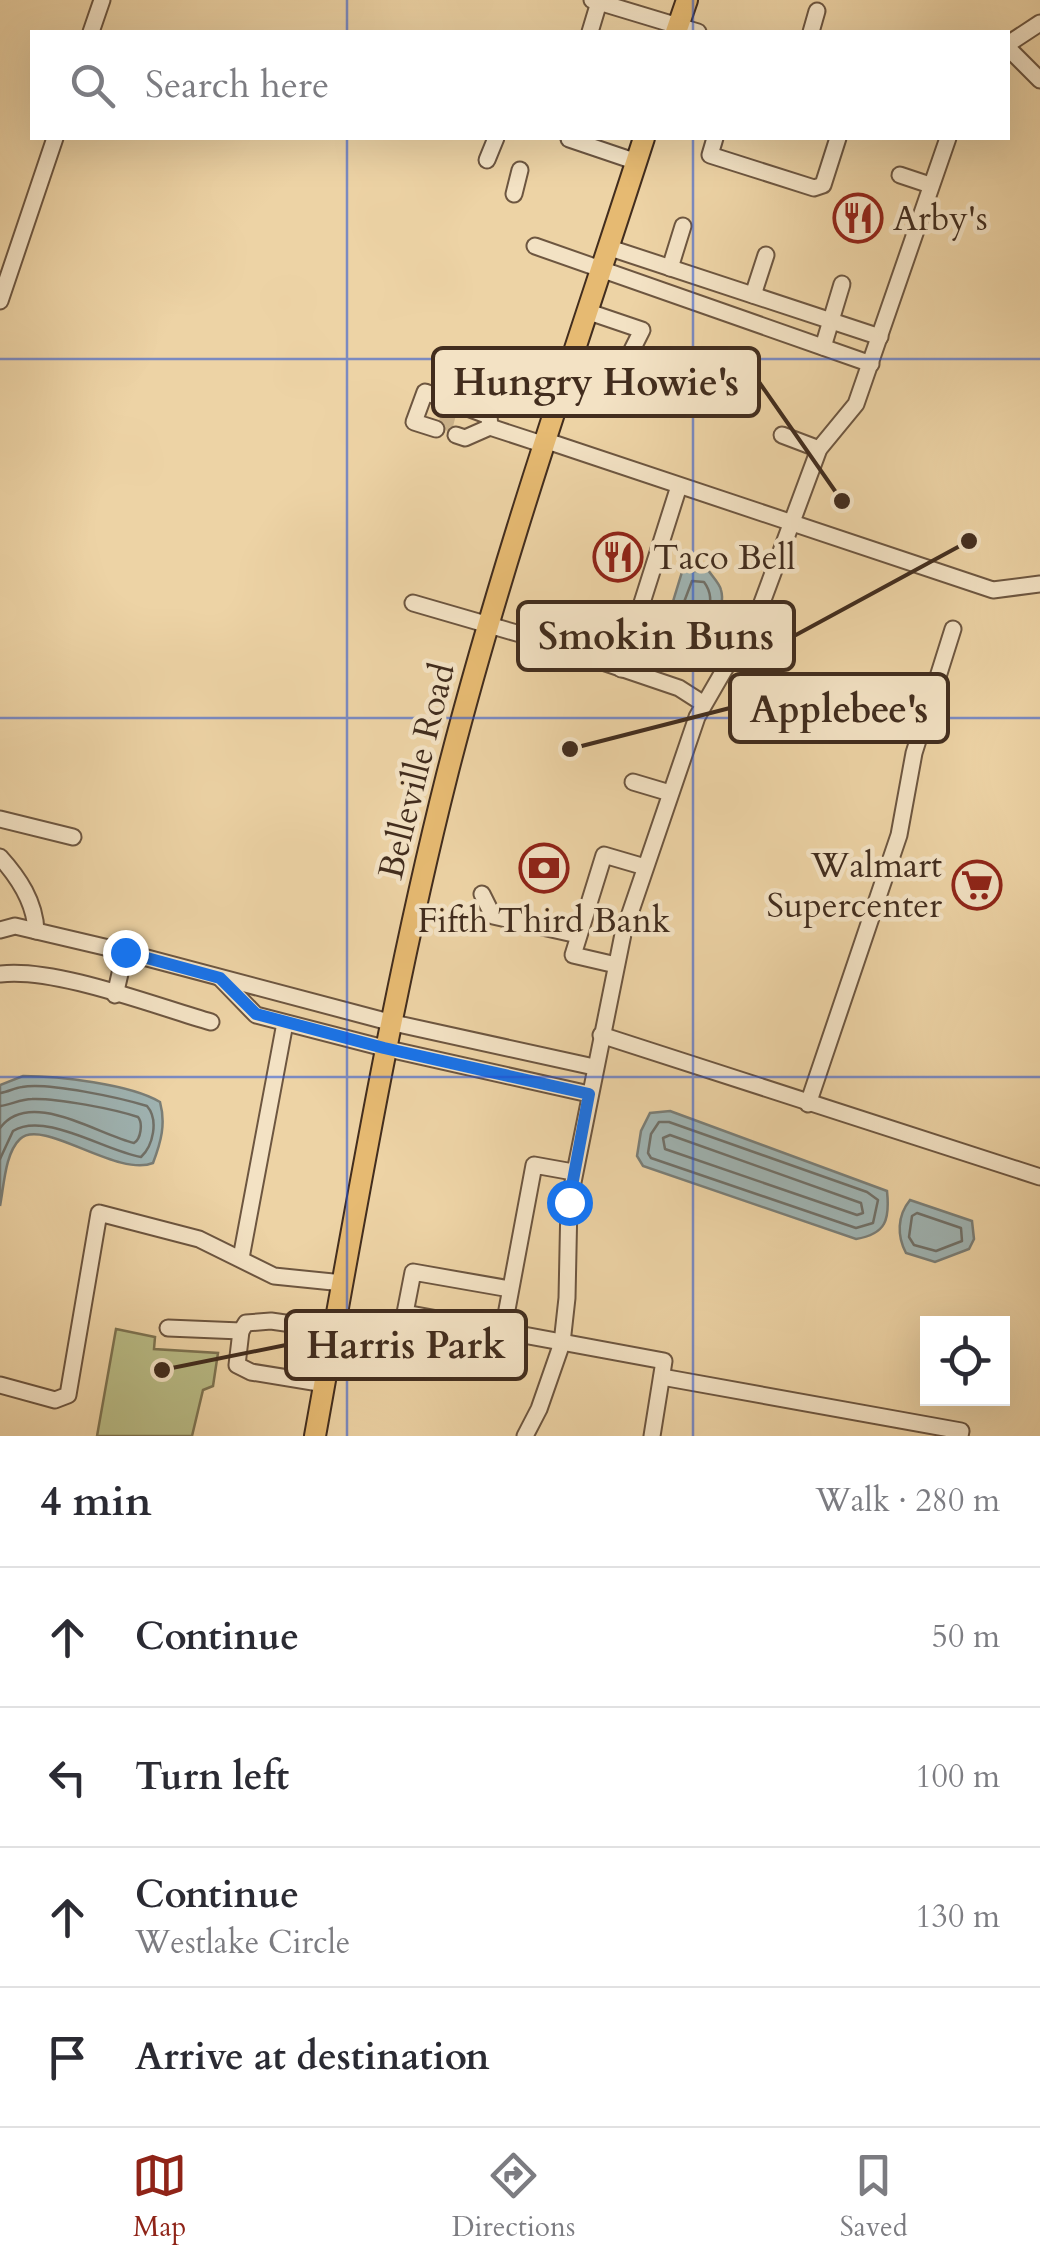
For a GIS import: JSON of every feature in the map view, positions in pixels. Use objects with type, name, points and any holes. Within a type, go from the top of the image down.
[{"type":"main road","points":[[677,29],[687,0]]},
{"type":"main road","name":"Belleville Road","points":[[315,1436],[384,1048],[443,790],[487,627],[643,140]]},
{"type":"street","points":[[92,30],[102,0]]},
{"type":"street","points":[[590,30],[595,1],[677,29]]},
{"type":"street","points":[[812,30],[818,12]]},
{"type":"street","points":[[1010,45],[1040,23]]},
{"type":"street","points":[[1010,48],[1040,80]]},
{"type":"street","points":[[0,301],[54,140]]},
{"type":"street","points":[[488,160],[495,140]]},
{"type":"street","points":[[572,140],[636,162]]},
{"type":"street","points":[[714,140],[710,155],[814,188],[823,185],[837,140]]},
{"type":"street","points":[[525,1436],[539,1409],[562,1343],[573,1172],[616,966],[645,868],[696,718],[760,608],[819,449],[856,404],[947,140]]},
{"type":"street","points":[[514,194],[520,170]]},
{"type":"street","points":[[900,174],[930,184]]},
{"type":"street","points":[[670,268],[683,226]]},
{"type":"street","points":[[535,246],[871,364]]},
{"type":"street","points":[[608,247],[880,337]]},
{"type":"street","points":[[753,324],[766,255]]},
{"type":"street","points":[[822,347],[842,284]]},
{"type":"street","points":[[566,382],[620,399],[625,364],[642,330],[586,311]]},
{"type":"street","points":[[437,425],[414,422],[425,392],[488,416],[470,430],[546,443],[993,590],[1040,584]]},
{"type":"street","points":[[782,435],[819,449]]},
{"type":"street","points":[[621,670],[679,486]]},
{"type":"street","points":[[412,603],[520,634],[679,688],[704,704]]},
{"type":"street","points":[[808,1104],[899,834],[914,753],[953,629]]},
{"type":"street","points":[[634,782],[670,793]]},
{"type":"street","points":[[0,819],[73,837]]},
{"type":"street","points":[[616,966],[573,956],[578,934],[604,854],[645,868]]},
{"type":"street","points":[[0,858],[27,894],[34,909],[36,931]]},
{"type":"street","points":[[482,894],[493,916],[578,934]]},
{"type":"street","points":[[0,930],[15,926],[390,1022],[594,1067]]},
{"type":"street","points":[[115,994],[125,952]]},
{"type":"street","points":[[0,974],[50,976],[211,1022]]},
{"type":"street","points":[[220,978],[256,1014],[384,1048],[589,1094]]},
{"type":"street","points":[[242,1258],[285,1022]]},
{"type":"street","points":[[601,1034],[1040,1177]]},
{"type":"street","points":[[503,1330],[534,1164],[573,1172]]},
{"type":"street","points":[[0,1385],[54,1400],[68,1396],[99,1214],[200,1239],[274,1276],[342,1283]]},
{"type":"street","points":[[510,1289],[413,1272],[406,1313],[664,1361],[652,1436]]},
{"type":"street","points":[[325,1384],[251,1372],[236,1365],[241,1331],[246,1323],[271,1321],[334,1330]]},
{"type":"street","points":[[168,1328],[241,1331]]},
{"type":"street","points":[[662,1377],[961,1432],[960,1436]]},
{"type":"green space","points":[[116,1329],[155,1337],[154,1349],[218,1353],[213,1386],[203,1390],[192,1436],[97,1436]]},
{"type":"water","points":[[708,570],[721,590],[716,622],[695,648],[671,646],[667,639],[671,608],[682,572]]},
{"type":"water","points":[[23,1076],[113,1086],[160,1102],[162,1133],[153,1163],[121,1162],[31,1134],[20,1139],[11,1153],[0,1206],[0,1085]]},
{"type":"water","points":[[670,1111],[887,1191],[884,1224],[874,1233],[856,1239],[643,1166],[637,1156],[641,1131],[650,1113]]},
{"type":"water","points":[[910,1200],[972,1221],[974,1239],[969,1249],[935,1262],[906,1253],[900,1226]]},
{"type":"tunnel","points":[[439,421],[459,426]]},
{"type":"place","name":"Arby's","points":[[858,218]]},
{"type":"place","name":"Hungry Howie's","points":[[842,501]]},
{"type":"place","name":"Smokin Buns","points":[[969,541]]},
{"type":"place","name":"Taco Bell","points":[[618,557]]},
{"type":"place","name":"Applebee's","points":[[570,749]]},
{"type":"place","name":"Fifth Third Bank","points":[[544,868]]},
{"type":"place","name":"Walmart Supercenter","points":[[977,885]]},
{"type":"place","name":"Harris Park","points":[[162,1370]]},
{"type":"route","points":[[125,952],[220,978],[256,1014],[384,1048],[589,1094],[569,1202]]}]
